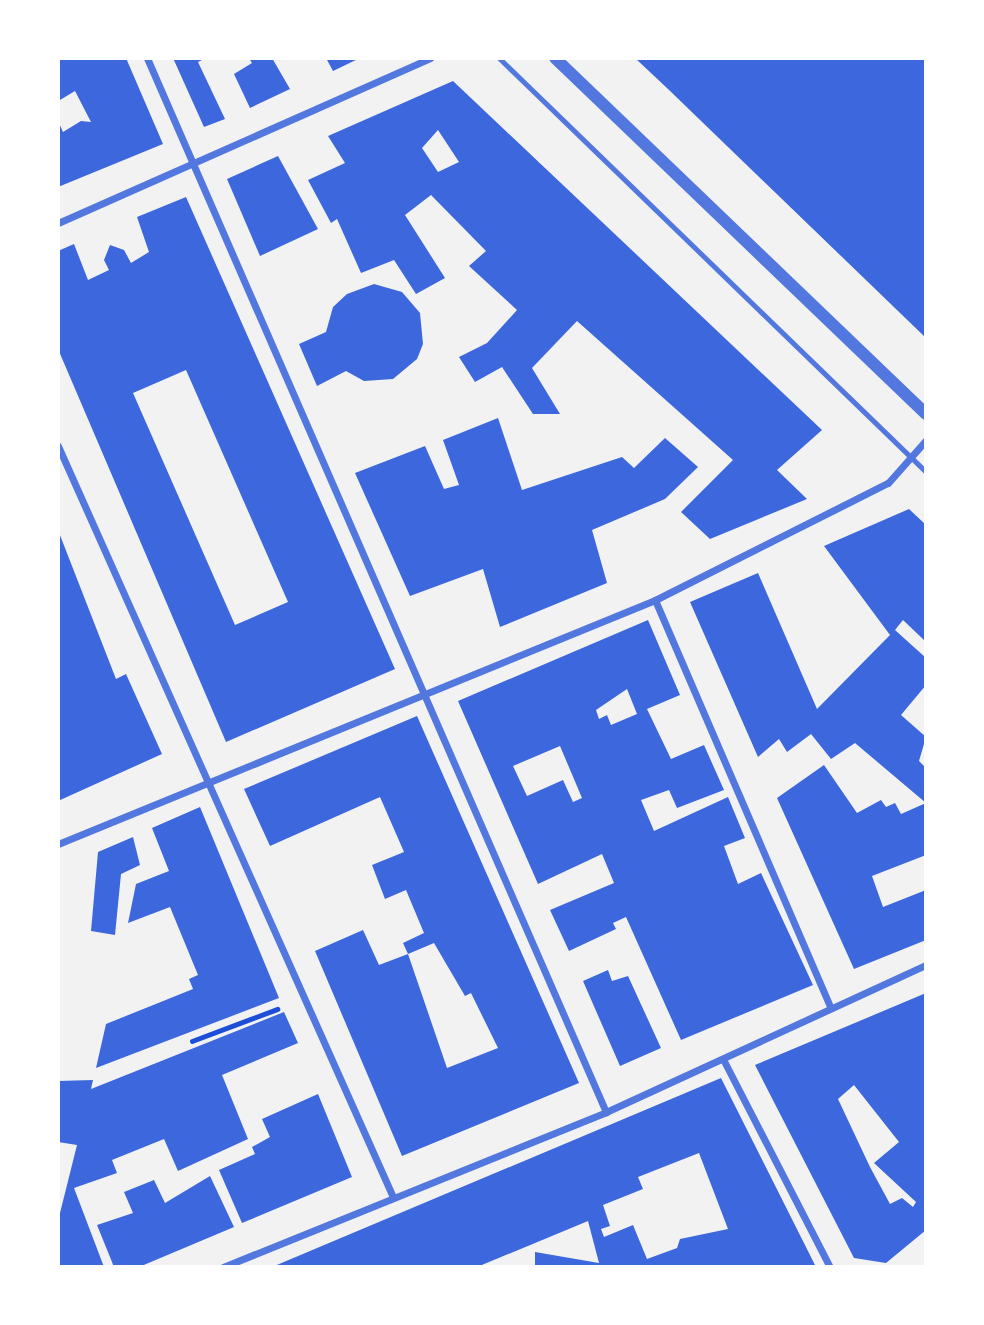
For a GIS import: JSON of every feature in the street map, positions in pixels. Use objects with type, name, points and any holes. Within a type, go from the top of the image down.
[{"type":"street","points":[[147,58],[606,1112]]},
{"type":"street","points":[[58,223],[192,166],[430,58]]},
{"type":"street","points":[[555,58],[926,414]]},
{"type":"street","points":[[58,844],[422,691],[655,600],[888,483],[926,439]]},
{"type":"street","points":[[58,446],[203,783],[393,1197]]},
{"type":"street","points":[[655,600],[830,1007]]},
{"type":"street","points":[[223,1267],[235,1265],[393,1197],[606,1112],[724,1061],[830,1007],[926,965]]},
{"type":"street","points":[[724,1061],[830,1267]]},
{"type":"lane","points":[[499,58],[926,472]]},
{"type":"path","points":[[192,1041],[302,1000]]},
{"type":"building","points":[[58,58],[126,58],[163,144],[58,187],[58,121],[63,132],[81,121],[91,122],[75,91],[60,100]]},
{"type":"building","points":[[173,58],[206,58],[198,62],[225,119],[204,127]]},
{"type":"building","points":[[249,58],[272,58],[290,89],[250,108],[234,74],[252,63]]},
{"type":"building","points":[[326,58],[360,58],[333,71]]},
{"type":"building","points":[[635,58],[926,58],[926,338],[668,89]]},
{"type":"building","points":[[453,81],[822,430],[777,470],[807,499],[710,539],[681,512],[733,460],[577,321],[532,368],[560,414],[533,414],[502,367],[475,382],[459,357],[487,343],[517,310],[469,266],[486,251],[431,195],[405,215],[445,278],[416,294],[394,260],[361,273],[337,219],[331,223],[308,180],[345,163],[328,136]],"holes":[[[438,130],[459,162],[438,172],[422,148]]]},
{"type":"building","points":[[278,156],[318,229],[260,256],[227,179]]},
{"type":"building","points":[[186,197],[395,669],[226,742],[58,349],[58,251],[74,244],[88,280],[109,270],[104,260],[110,245],[124,250],[131,263],[149,252],[137,217]],"holes":[[[186,370],[288,602],[235,625],[133,393]]]},
{"type":"building","points":[[374,284],[402,292],[420,313],[423,344],[417,359],[393,379],[364,381],[346,371],[317,386],[299,344],[326,332],[333,307],[347,294]]},
{"type":"building","points":[[498,418],[522,490],[622,457],[634,468],[665,438],[698,467],[665,499],[592,530],[607,583],[500,627],[483,569],[410,596],[355,473],[425,446],[444,489],[459,485],[443,440]]},
{"type":"building","points":[[909,509],[926,525],[926,642],[903,620],[895,630],[926,658],[926,685],[901,715],[926,737],[919,761],[926,768],[926,803],[855,743],[831,759],[811,734],[787,752],[779,739],[758,757],[690,602],[758,573],[817,709],[890,635],[824,546]]},
{"type":"building","points":[[58,530],[116,679],[126,674],[162,754],[58,801]]},
{"type":"building","points":[[648,620],[680,695],[647,709],[671,759],[704,745],[724,790],[677,808],[669,790],[641,800],[654,831],[728,797],[745,838],[724,846],[738,884],[761,873],[813,985],[681,1040],[626,917],[613,923],[616,929],[569,951],[550,910],[614,883],[602,854],[538,884],[458,701]],"holes":[[[627,689],[637,714],[611,725],[607,715],[599,719],[596,710]],[[560,746],[582,798],[573,802],[563,780],[527,796],[513,766]]]},
{"type":"building","points":[[417,716],[579,1083],[402,1156],[315,951],[363,930],[379,965],[408,954],[403,943],[424,933],[406,890],[385,899],[372,865],[404,852],[380,797],[270,846],[244,789]],"holes":[[[434,943],[465,996],[471,993],[498,1048],[447,1068],[408,954]]]},
{"type":"building","points":[[824,765],[857,813],[881,800],[886,807],[895,803],[901,814],[926,803],[926,855],[872,876],[883,907],[926,890],[926,940],[854,969],[777,798]]},
{"type":"building","points":[[200,807],[279,998],[96,1068],[106,1024],[193,989],[189,979],[198,975],[170,907],[128,923],[136,884],[169,871],[152,828]]},
{"type":"building","points":[[133,837],[140,865],[121,874],[115,935],[91,931],[98,852]]},
{"type":"building","points":[[608,970],[612,981],[628,976],[661,1048],[620,1066],[583,981]]},
{"type":"building","points":[[926,993],[926,1230],[886,1263],[854,1258],[755,1065]],"holes":[[[854,1085],[899,1142],[874,1163],[916,1202],[913,1207],[902,1198],[890,1204],[838,1099]]]},
{"type":"building","points":[[284,1012],[298,1043],[222,1075],[248,1139],[178,1171],[164,1139],[112,1160],[117,1173],[74,1188],[104,1267],[58,1267],[58,1221],[77,1145],[58,1142],[58,1081],[93,1080],[91,1089]]},
{"type":"building","points":[[721,1078],[816,1267],[535,1267],[535,1252],[599,1263],[588,1221],[477,1267],[272,1267]],"holes":[[[699,1153],[728,1229],[680,1239],[677,1248],[647,1259],[633,1225],[604,1237],[601,1229],[610,1226],[603,1205],[643,1189],[638,1177]]]},
{"type":"building","points":[[318,1094],[352,1177],[242,1223],[219,1170],[255,1154],[252,1147],[270,1137],[262,1119]]},
{"type":"building","points":[[210,1176],[234,1227],[139,1267],[114,1267],[97,1225],[133,1213],[124,1192],[154,1180],[165,1203]]}]
